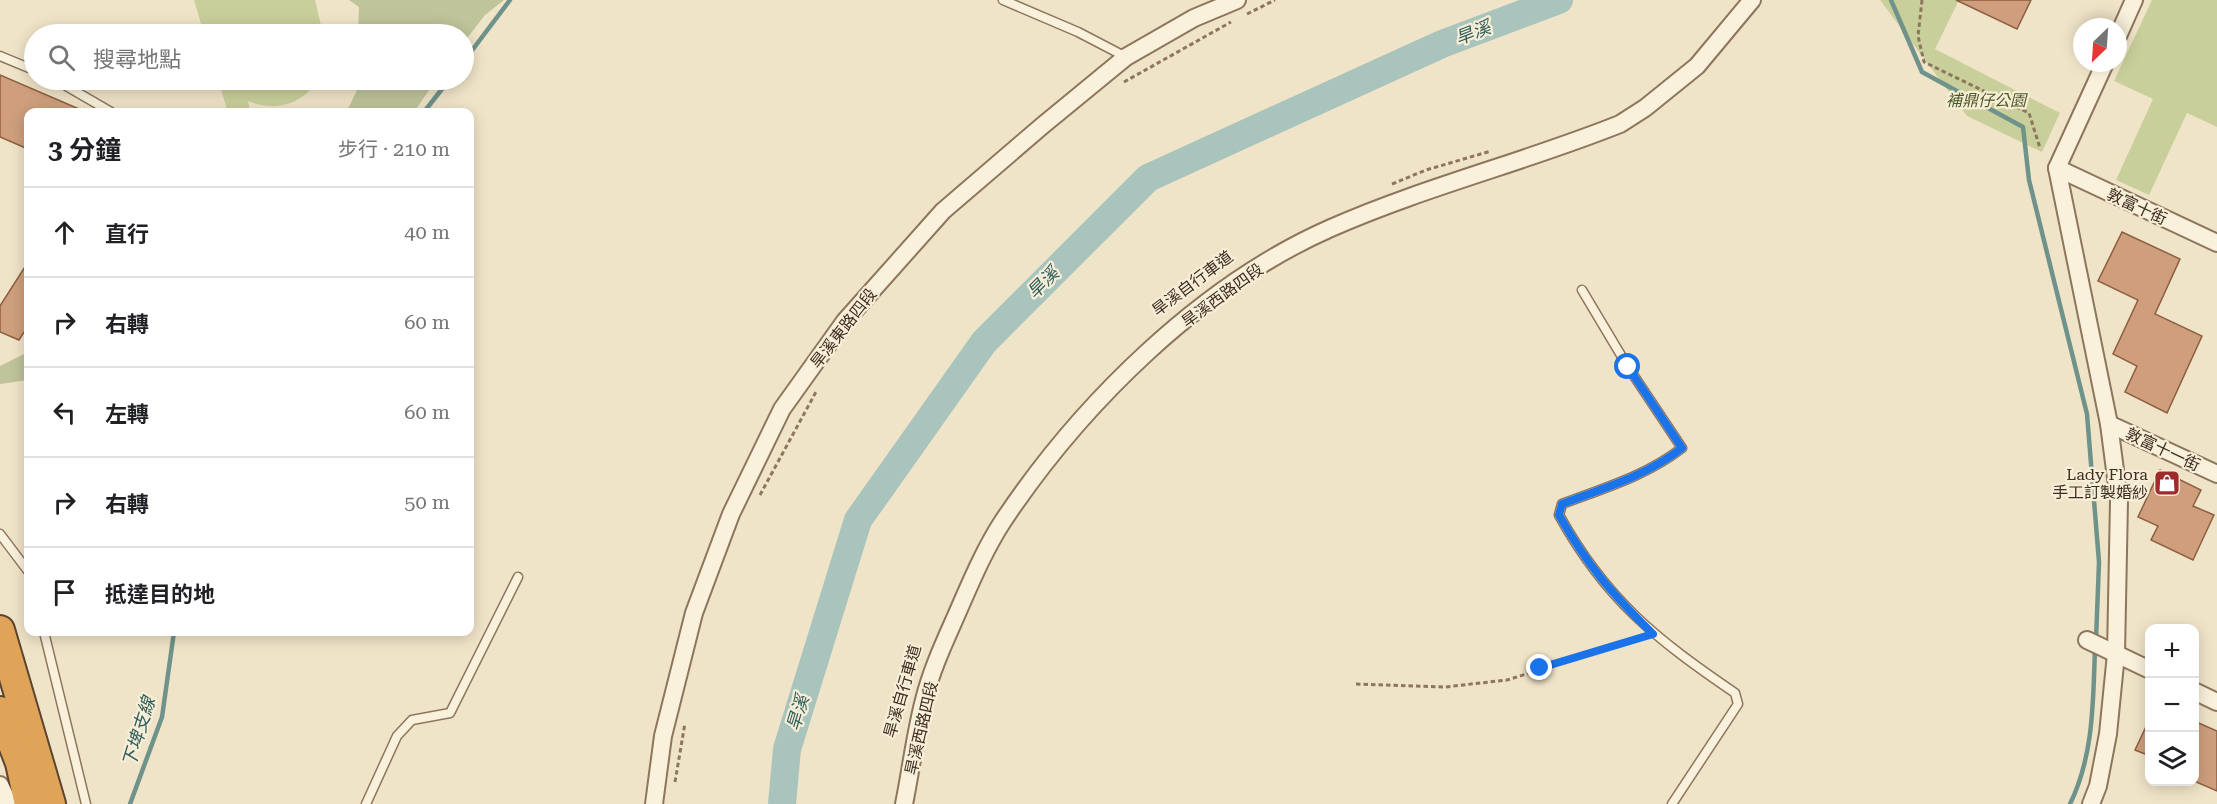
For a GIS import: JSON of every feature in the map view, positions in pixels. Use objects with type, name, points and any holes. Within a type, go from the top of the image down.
[{"type":"highway","points":[[0,630],[51,804]]},
{"type":"highway","points":[[0,711],[20,763],[29,804]]},
{"type":"street","name":"旱溪西路四段","points":[[904,804],[924,699],[943,646],[976,571],[1002,524],[1035,476],[1122,377],[1211,301],[1271,260],[1330,228],[1620,124],[1646,108],[1697,66],[1752,0]]},
{"type":"street","points":[[2126,18],[2134,0]]},
{"type":"street","name":"旱溪東路四段","points":[[654,804],[663,736],[694,613],[731,514],[782,409],[845,321],[943,211],[1126,57],[1194,18],[1242,7]]},
{"type":"street","points":[[2091,804],[2098,786],[2108,734],[2116,654],[2119,501],[2109,424],[2057,168],[2101,72]]},
{"type":"street","name":"敦富十街","points":[[2057,168],[2217,243]]},
{"type":"street","name":"敦富十一街","points":[[2109,424],[2217,474]]},
{"type":"street","points":[[2086,640],[2145,668]]},
{"type":"street","points":[[2199,693],[2217,702]]},
{"type":"street","points":[[0,785],[9,804]]},
{"type":"lane","points":[[1009,1],[1078,32],[1126,57]]},
{"type":"lane","points":[[0,56],[24,66]]},
{"type":"lane","points":[[73,90],[104,108]]},
{"type":"lane","points":[[1582,290],[1628,367],[1682,448],[1665,462],[1631,479],[1562,504],[1559,515],[1581,555],[1611,592],[1653,634],[1735,693],[1738,704],[1672,804]]},
{"type":"lane","points":[[0,534],[24,566]]},
{"type":"lane","points":[[366,804],[397,736],[412,720],[450,712],[518,577]]},
{"type":"lane","points":[[45,636],[86,804]]},
{"type":"path","points":[[1242,7],[1275,0]]},
{"type":"path","points":[[1922,0],[1918,36],[1924,62],[2029,113],[2040,148]]},
{"type":"path","points":[[1114,88],[1152,64],[1236,19]]},
{"type":"path","points":[[1385,188],[1426,170],[1493,150]]},
{"type":"path","points":[[757,501],[817,389]]},
{"type":"path","points":[[1356,684],[1445,687],[1507,680],[1653,634]]},
{"type":"path","points":[[673,793],[686,716]]},
{"type":"green space","points":[[194,0],[315,0],[321,24],[201,24]]},
{"type":"green space","points":[[349,0],[504,0],[485,15],[474,29],[474,24],[358,24],[359,7]]},
{"type":"green space","name":"補鼎仔公園","points":[[1880,0],[1959,0],[1935,49],[2060,113],[2042,152],[1967,116]]},
{"type":"green space","points":[[2152,0],[2217,0],[2217,127],[2187,113],[2149,195],[2116,180],[2153,99],[2114,81],[2118,72],[2127,72],[2127,53]]},
{"type":"green space","points":[[221,90],[310,90],[296,101],[287,104],[268,106],[248,101],[249,108],[227,108]]},
{"type":"green space","points":[[357,90],[429,90],[417,108],[348,108]]},
{"type":"green space","points":[[24,354],[24,381],[0,384],[0,366]]},
{"type":"building","points":[[1956,0],[2031,0],[2017,29]]},
{"type":"building","points":[[0,75],[24,85],[24,90],[35,90],[77,108],[24,108],[24,147],[0,137]]},
{"type":"building","points":[[2122,232],[2180,259],[2155,314],[2202,336],[2167,413],[2125,392],[2137,366],[2113,354],[2138,300],[2098,281]]},
{"type":"building","points":[[24,268],[24,332],[19,340],[0,332],[0,306]]},
{"type":"building","points":[[2160,470],[2201,490],[2193,506],[2214,515],[2193,560],[2151,540],[2158,526],[2138,517]]},
{"type":"building","points":[[2199,723],[2217,731],[2217,791],[2199,783]]},
{"type":"building","points":[[2145,729],[2145,754],[2135,750]]},
{"type":"waterway","name":"下埤支線","points":[[474,48],[510,0]]},
{"type":"waterway","name":"旱溪","points":[[782,804],[787,749],[858,520],[984,342],[1148,178],[1442,44],[1559,0]]},
{"type":"waterway","points":[[1891,0],[1922,72],[2023,127],[2029,180],[2087,414],[2099,562],[2096,640]]},
{"type":"waterway","name":"下埤支線","points":[[427,108],[441,90]]},
{"type":"waterway","name":"下埤支線","points":[[130,804],[162,717],[173,636]]},
{"type":"waterway","points":[[2070,804],[2078,785],[2088,747],[2093,708],[2095,648]]},
{"type":"place","name":"Lady Flora 手工訂製婚紗","points":[[2167,483]]},
{"type":"route","points":[[1540,668],[1653,634],[1611,592],[1581,555],[1559,515],[1562,504],[1631,479],[1665,462],[1682,448],[1628,367]]}]
